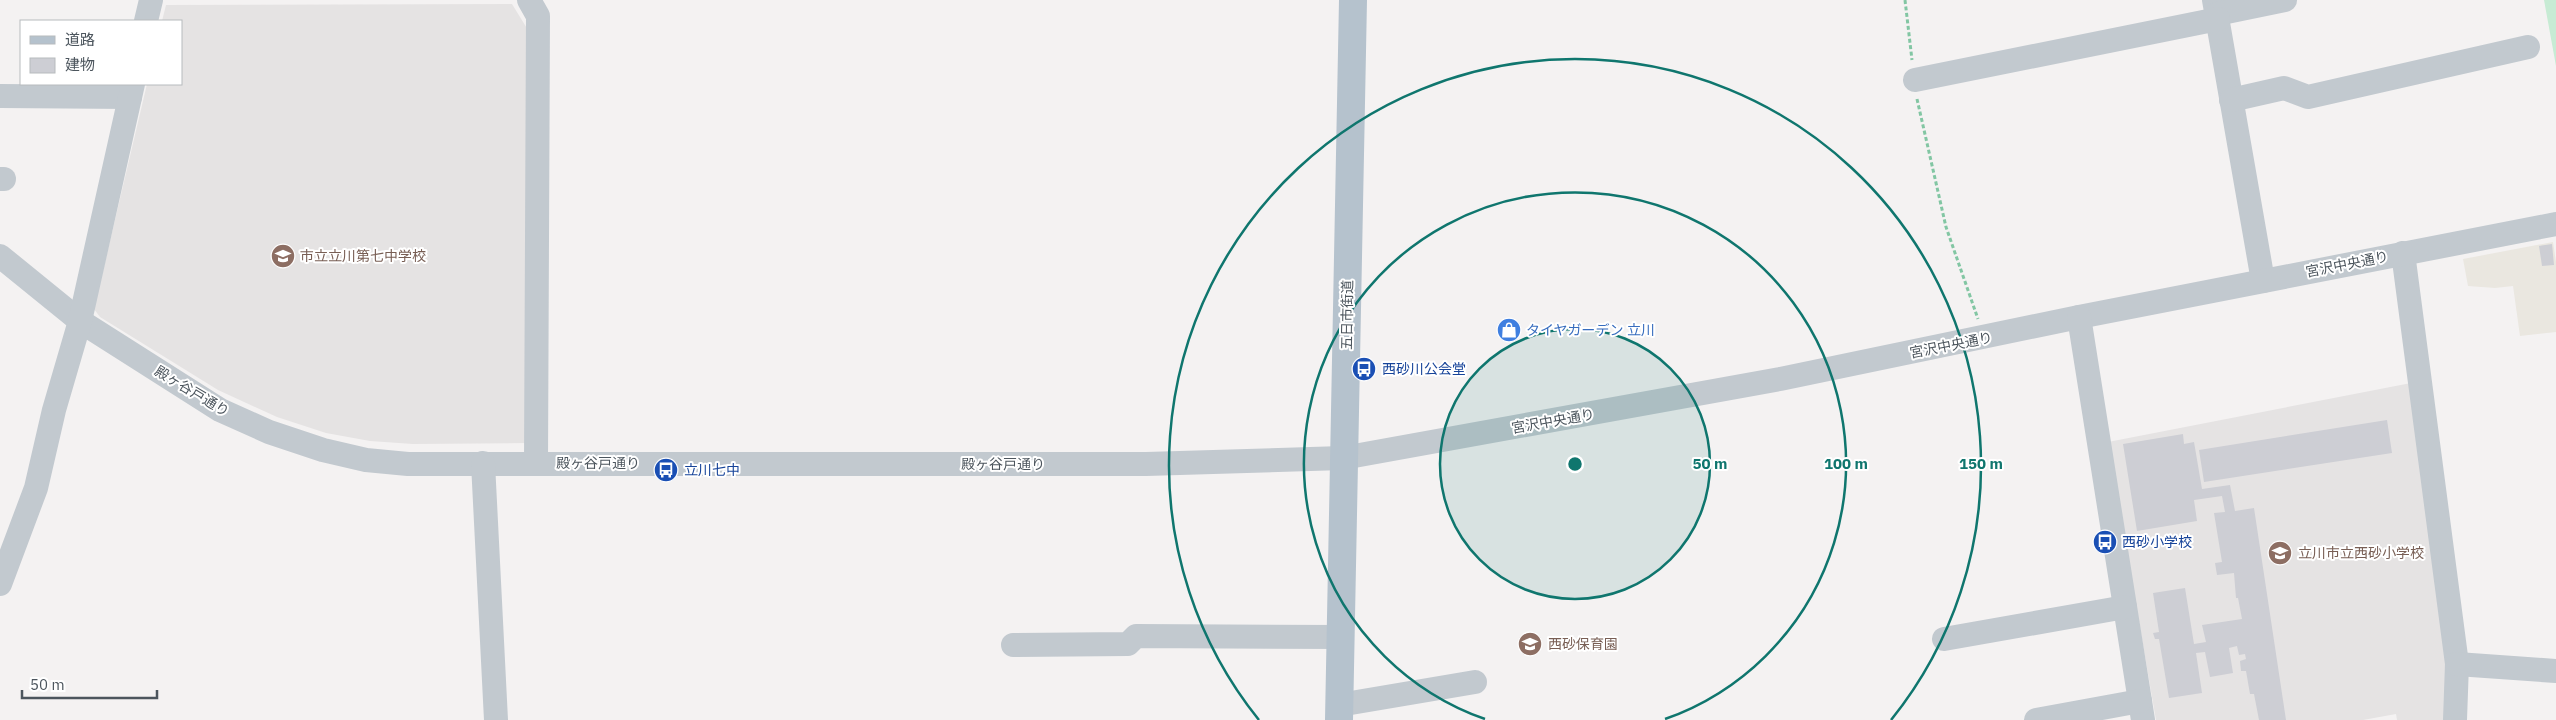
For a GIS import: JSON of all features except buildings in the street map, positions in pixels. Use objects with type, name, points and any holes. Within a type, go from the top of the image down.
[{"type":"main road","name":"五日市街道","points":[[1339,713],[1353,0]]},
{"type":"street","points":[[146,20],[150,0]]},
{"type":"street","points":[[529,0],[538,16],[536,462]]},
{"type":"street","points":[[1914,80],[2216,11],[2285,0]]},
{"type":"street","points":[[2216,11],[2263,281]]},
{"type":"street","points":[[2231,100],[2284,88],[2308,97],[2528,47]]},
{"type":"street","points":[[0,96],[132,90],[80,321],[54,410],[36,488],[0,584]]},
{"type":"street","name":"宮沢中央通り","points":[[1343,458],[1780,379],[1984,339],[2079,317],[2556,224]]},
{"type":"street","points":[[2403,253],[2457,664],[2455,720]]},
{"type":"street","name":"殿ヶ谷戸通り","points":[[0,256],[80,321],[220,410],[269,432],[323,450],[366,460],[408,464],[536,462],[1146,464],[1343,458]]},
{"type":"street","points":[[2041,714],[2142,711],[2079,317]]},
{"type":"street","points":[[483,463],[496,720]]},
{"type":"street","points":[[1944,639],[2125,607]]},
{"type":"street","points":[[1013,645],[1128,644],[1136,636],[1341,637]]},
{"type":"street","points":[[2457,664],[2556,671]]},
{"type":"street","points":[[1339,713],[1475,682]]},
{"type":"path","points":[[1905,0],[1919,116],[1946,227],[1984,339]]},
{"type":"shaded area","points":[[512,4],[528,30],[527,443],[413,444],[370,441],[326,433],[277,417],[218,390],[100,317],[94,309],[147,85],[182,85],[182,20],[162,20],[166,5]]},
{"type":"shaded area","points":[[2553,242],[2556,262],[2556,332],[2520,336],[2513,286],[2495,288],[2468,286],[2463,259]]},
{"type":"shaded area","name":"立川市立西砂小学校","points":[[2411,383],[2447,664],[2445,720],[2397,720],[2396,714],[2363,720],[2156,720],[2108,442]]},
{"type":"green space","points":[[2544,0],[2556,0],[2556,66]]},
{"type":"place","name":"市立立川第七中学校","points":[[283,256]]},
{"type":"place","name":"タイヤガーデン 立川","points":[[1509,330]]},
{"type":"place","name":"西砂川公会堂","points":[[1364,369]]},
{"type":"place","name":"立川七中","points":[[666,470]]},
{"type":"place","name":"西砂小学校","points":[[2105,542]]},
{"type":"place","name":"立川市立西砂小学校","points":[[2280,553]]},
{"type":"place","name":"西砂保育園","points":[[1530,644]]}]
